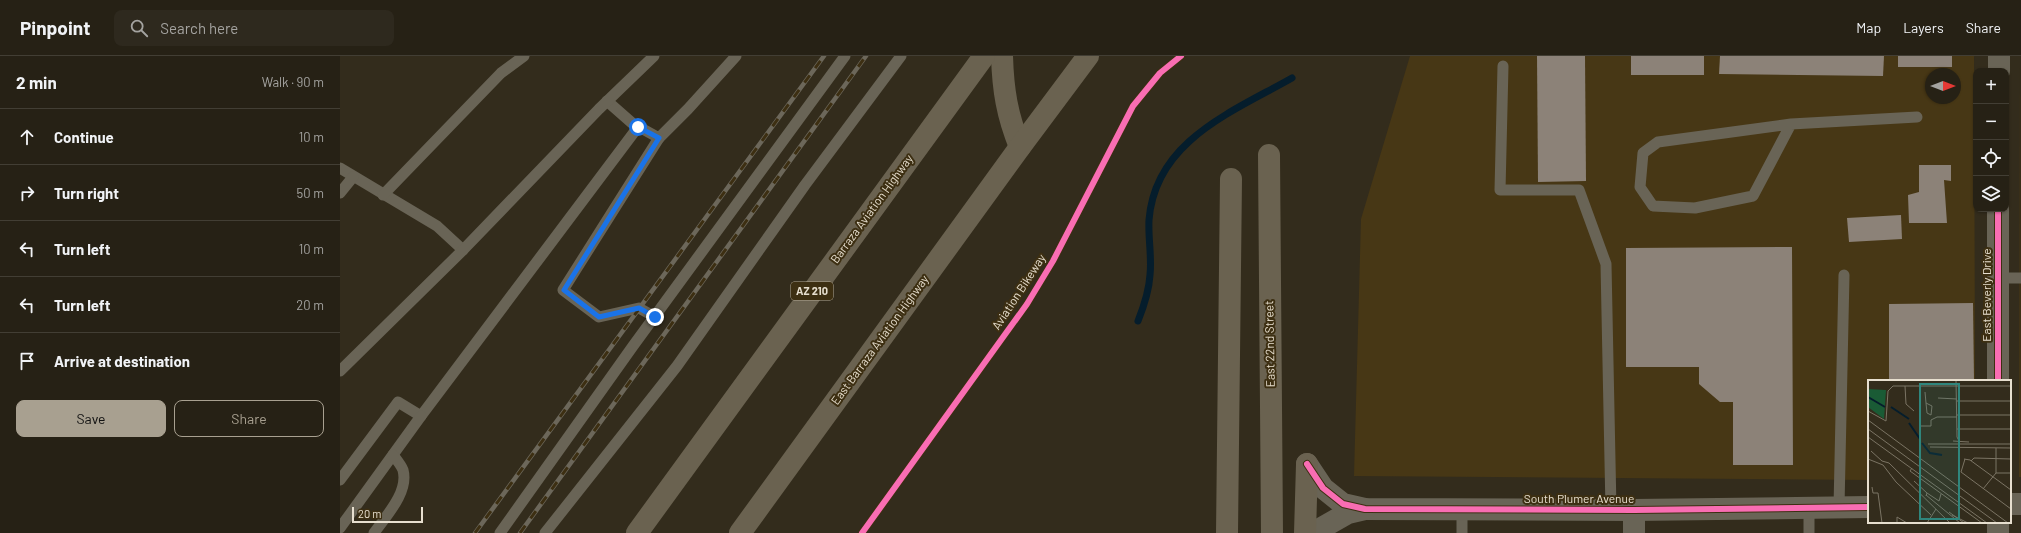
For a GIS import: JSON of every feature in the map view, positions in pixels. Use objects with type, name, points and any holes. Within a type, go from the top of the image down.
[{"type":"main road","name":"Barraza Aviation Highway","points":[[643,525],[984,56]]},
{"type":"main road","points":[[1002,56],[1003,87],[1008,113],[1020,147]]},
{"type":"main road","name":"East Barraza Aviation Highway","points":[[740,533],[1020,147],[1088,56]]},
{"type":"main road","name":"East 22nd Street","points":[[1268,155],[1272,533]]},
{"type":"main road","points":[[1227,533],[1231,179]]},
{"type":"main road","points":[[1305,533],[1307,464]]},
{"type":"street","points":[[1998,56],[1998,68]]},
{"type":"street","name":"East Beverly Drive","points":[[1998,212],[1998,380]]},
{"type":"street","name":"South Plumer Avenue","points":[[1307,464],[1323,488],[1343,504],[1365,509],[1634,510],[1868,507]]},
{"type":"street","name":"South Plumer Avenue","points":[[1317,533],[1318,530],[1348,513],[1365,509]]},
{"type":"street","points":[[1634,510],[1634,533]]},
{"type":"lane","points":[[383,195],[501,73],[524,56]]},
{"type":"lane","points":[[340,371],[463,250],[607,101],[654,56]]},
{"type":"lane","points":[[655,317],[639,308],[599,317],[564,290],[659,138],[736,56]]},
{"type":"lane","points":[[500,533],[844,56]]},
{"type":"lane","points":[[545,533],[677,366],[805,185],[901,56]]},
{"type":"lane","points":[[1503,66],[1500,190],[1579,190],[1606,264],[1611,510]]},
{"type":"lane","points":[[607,101],[638,127],[659,138]]},
{"type":"lane","points":[[1791,124],[1752,196],[1695,208],[1653,206],[1640,187],[1643,153],[1658,142],[1791,124],[1917,117]]},
{"type":"lane","points":[[340,528],[421,416],[638,127]]},
{"type":"lane","points":[[340,168],[437,226],[463,250]]},
{"type":"lane","points":[[340,193],[353,177]]},
{"type":"lane","points":[[1839,507],[1844,275]]},
{"type":"lane","points":[[1998,278],[2021,278]]},
{"type":"lane","points":[[340,480],[398,402],[421,416]]},
{"type":"lane","points":[[374,533],[393,507],[404,484],[402,470],[393,455]]},
{"type":"lane","points":[[1809,508],[1809,533]]},
{"type":"lane","points":[[1462,509],[1462,533]]},
{"type":"shaded area","points":[[1410,56],[1974,56],[1973,212],[1974,212],[1975,380],[1868,380],[1868,480],[1354,476],[1361,219]]},
{"type":"shaded area","points":[[2020,56],[2021,477],[2019,477]]},
{"type":"building","points":[[1537,56],[1585,56],[1586,181],[1538,182]]},
{"type":"building","points":[[1631,56],[1704,56],[1704,75],[1631,75]]},
{"type":"building","points":[[1720,56],[1884,56],[1883,76],[1719,74]]},
{"type":"building","points":[[1898,56],[1952,56],[1952,67],[1898,67]]},
{"type":"building","points":[[1919,165],[1951,165],[1951,181],[1944,180],[1947,223],[1909,223],[1908,195],[1919,192]]},
{"type":"building","points":[[1901,215],[1902,239],[1849,242],[1847,218]]},
{"type":"building","points":[[1792,247],[1793,465],[1733,465],[1733,402],[1720,402],[1699,384],[1699,367],[1626,367],[1626,248]]},
{"type":"building","points":[[1973,303],[1974,380],[1889,380],[1889,304]]},
{"type":"waterway","points":[[1138,321],[1149,287],[1151,261],[1149,220],[1154,193],[1165,169],[1181,149],[1200,132],[1245,103],[1292,78]]},
{"type":"railway","points":[[475,533],[824,56]]},
{"type":"railway","points":[[520,533],[866,56]]},
{"type":"cycle path","name":"Aviation Bikeway","points":[[862,533],[1027,304],[1053,261],[1133,106],[1160,73],[1181,56]]},
{"type":"cycle path","points":[[1998,212],[1998,380]]},
{"type":"cycle path","points":[[1307,464],[1323,488],[1343,504],[1365,509],[1634,510],[1868,507]]},
{"type":"route","points":[[638,127],[659,138],[564,290],[574,300],[599,317],[639,308],[655,317]]}]
